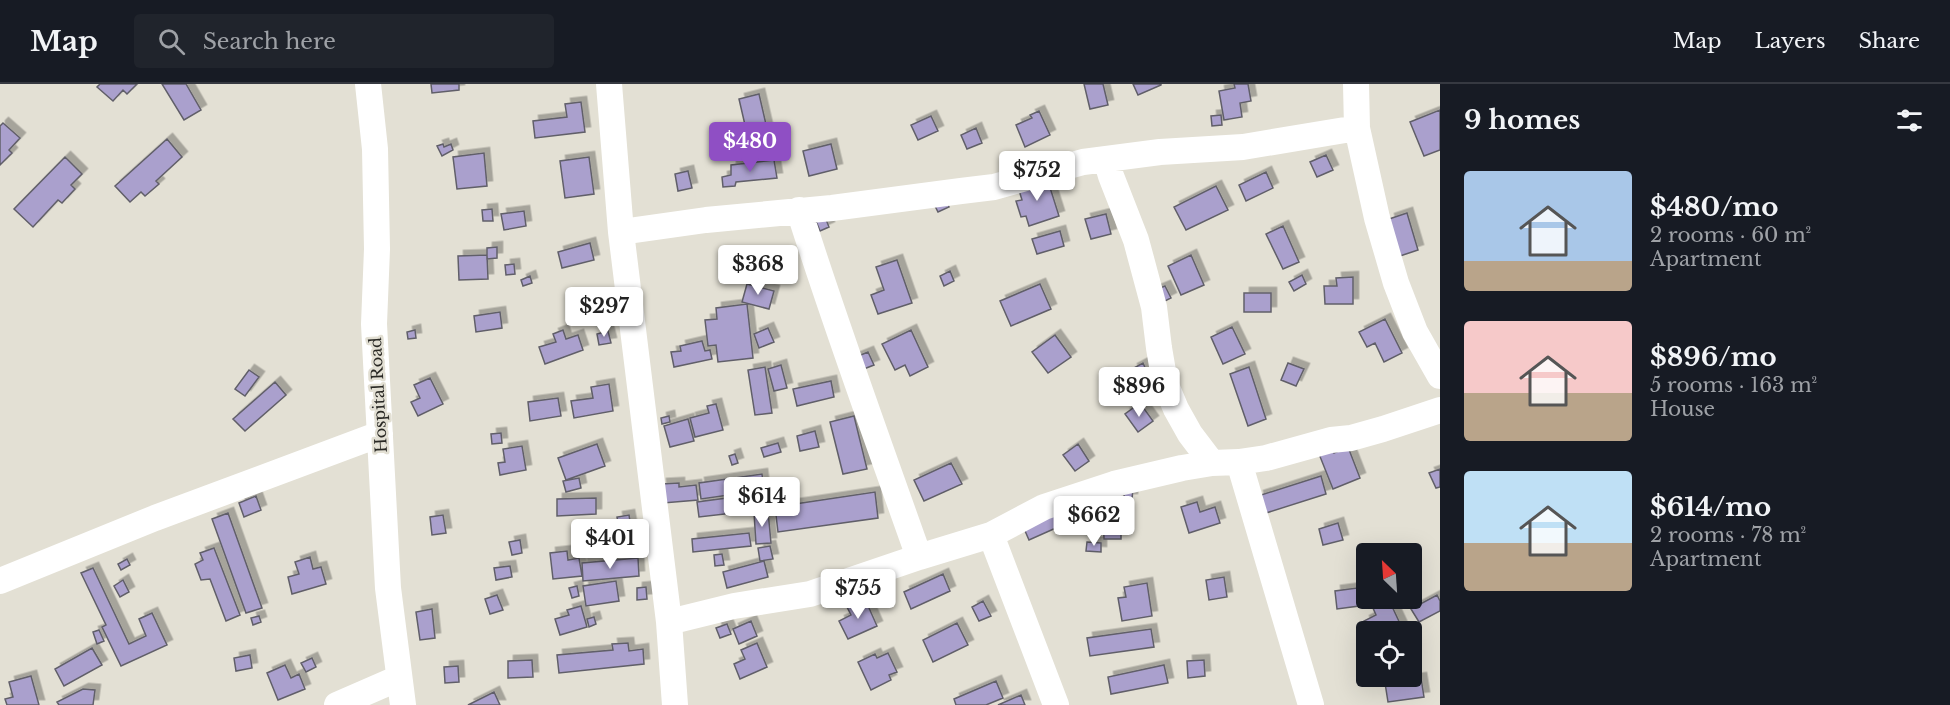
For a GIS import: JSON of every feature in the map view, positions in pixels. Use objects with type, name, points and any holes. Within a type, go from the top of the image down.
[{"type":"street","name":"Hospital Road","points":[[368,84],[375,149],[377,249],[374,324],[388,588],[403,705]]},
{"type":"street","points":[[609,84],[621,232],[669,622],[675,705]]},
{"type":"street","points":[[1356,84],[1357,128],[1377,218],[1396,283],[1415,332],[1440,376]]},
{"type":"street","points":[[621,232],[994,187],[1083,162],[1160,152],[1243,147],[1357,128]]},
{"type":"street","points":[[1106,159],[1136,240],[1154,307],[1166,383],[1176,409],[1190,434],[1212,463]]},
{"type":"street","points":[[799,210],[849,364],[919,557]]},
{"type":"street","points":[[669,622],[734,606],[810,594],[991,535],[1044,507],[1078,495],[1153,474],[1212,463],[1266,458],[1331,440],[1351,438],[1440,410]]},
{"type":"street","points":[[0,581],[155,518],[380,434]]},
{"type":"street","points":[[1239,462],[1311,705]]},
{"type":"street","points":[[991,535],[1056,705]]},
{"type":"street","points":[[337,705],[399,678]]},
{"type":"building","points":[[100,84],[137,84],[127,94],[123,90],[113,101],[97,87]]},
{"type":"building","points":[[162,84],[186,84],[201,110],[184,120]]},
{"type":"building","points":[[431,84],[459,84],[459,90],[432,93]]},
{"type":"building","points":[[1084,84],[1103,84],[1108,105],[1090,109]]},
{"type":"building","points":[[1133,84],[1161,84],[1161,85],[1138,95]]},
{"type":"building","points":[[1234,84],[1248,84],[1251,101],[1240,103],[1242,117],[1224,120],[1219,91],[1235,88]]},
{"type":"building","points":[[759,94],[768,133],[748,138],[739,99]]},
{"type":"building","points":[[581,102],[585,132],[535,138],[533,121],[567,117],[565,104]]},
{"type":"building","points":[[1440,110],[1440,150],[1424,156],[1410,122]]},
{"type":"building","points":[[1039,111],[1050,135],[1025,147],[1016,125],[1032,118],[1030,115]]},
{"type":"building","points":[[1221,115],[1222,125],[1212,126],[1211,116]]},
{"type":"building","points":[[931,116],[938,131],[918,140],[911,125]]},
{"type":"building","points":[[3,123],[20,138],[9,150],[12,153],[0,165],[0,126]]},
{"type":"building","points":[[976,128],[982,143],[967,149],[961,135]]},
{"type":"building","points":[[167,139],[182,157],[156,181],[159,184],[145,196],[141,192],[130,202],[115,186]]},
{"type":"building","points":[[443,144],[444,147],[451,144],[453,150],[442,156],[437,146]]},
{"type":"building","points":[[831,144],[837,169],[809,176],[803,151]]},
{"type":"building","points":[[484,153],[487,186],[457,189],[453,157]]},
{"type":"building","points":[[1326,155],[1333,170],[1317,177],[1310,162]]},
{"type":"building","points":[[65,157],[82,174],[71,185],[75,189],[62,203],[58,200],[33,227],[14,209]]},
{"type":"building","points":[[589,157],[594,194],[565,198],[560,161]]},
{"type":"building","points":[[774,160],[777,178],[736,182],[735,186],[723,187],[722,177],[731,175],[731,165]]},
{"type":"building","points":[[688,171],[692,188],[678,191],[675,174]]},
{"type":"building","points":[[1266,172],[1273,188],[1246,201],[1239,185]]},
{"type":"building","points":[[1047,178],[1059,216],[1029,226],[1026,216],[1021,217],[1016,201],[1022,200],[1018,187]]},
{"type":"building","points":[[1216,186],[1228,210],[1186,230],[1174,207]]},
{"type":"building","points":[[945,199],[949,207],[938,212],[934,204]]},
{"type":"building","points":[[492,209],[493,221],[483,221],[482,210]]},
{"type":"building","points":[[524,211],[526,226],[504,230],[501,214]]},
{"type":"building","points":[[1407,213],[1418,250],[1400,256],[1389,219]]},
{"type":"building","points":[[1106,214],[1111,234],[1091,239],[1085,219]]},
{"type":"building","points":[[825,217],[829,227],[820,231],[816,221]]},
{"type":"building","points":[[1283,226],[1299,262],[1283,269],[1266,234]]},
{"type":"building","points":[[1060,231],[1064,246],[1037,254],[1032,239]]},
{"type":"building","points":[[590,243],[594,260],[562,268],[558,252]]},
{"type":"building","points":[[497,247],[497,258],[487,259],[487,248]]},
{"type":"building","points":[[487,255],[488,279],[459,280],[458,256]]},
{"type":"building","points":[[1191,255],[1204,285],[1181,295],[1168,266]]},
{"type":"building","points":[[897,260],[912,303],[878,314],[871,295],[884,290],[876,267]]},
{"type":"building","points":[[514,264],[515,274],[506,275],[505,265]]},
{"type":"building","points":[[950,271],[954,281],[944,286],[940,276]]},
{"type":"building","points":[[1302,275],[1306,284],[1294,291],[1289,282]]},
{"type":"building","points":[[530,276],[532,283],[523,286],[521,280]]},
{"type":"building","points":[[1353,277],[1353,304],[1325,304],[1324,286],[1337,286],[1336,278]]},
{"type":"building","points":[[747,284],[774,291],[769,309],[742,302]]},
{"type":"building","points":[[1040,284],[1051,309],[1011,326],[1000,301]]},
{"type":"building","points":[[1165,286],[1171,298],[1159,304],[1153,291]]},
{"type":"building","points":[[1244,293],[1271,293],[1271,312],[1244,312]]},
{"type":"building","points":[[747,304],[753,358],[718,362],[716,345],[708,346],[705,320],[717,319],[716,308]]},
{"type":"building","points":[[500,312],[502,328],[476,332],[474,316]]},
{"type":"building","points":[[1385,319],[1402,353],[1384,362],[1375,343],[1367,347],[1359,332]]},
{"type":"building","points":[[1232,327],[1245,354],[1223,364],[1211,337]]},
{"type":"building","points":[[768,328],[774,342],[759,348],[754,334]]},
{"type":"building","points":[[415,330],[416,338],[408,339],[407,332]]},
{"type":"building","points":[[563,330],[566,339],[578,335],[583,350],[545,364],[539,347],[556,342],[553,334]]},
{"type":"building","points":[[911,330],[928,367],[910,376],[905,365],[895,370],[882,344]]},
{"type":"building","points":[[608,331],[611,343],[599,345],[597,334]]},
{"type":"building","points":[[1055,335],[1071,357],[1048,373],[1032,352]]},
{"type":"building","points":[[702,341],[705,351],[710,350],[712,359],[674,367],[671,352],[681,351],[680,346]]},
{"type":"building","points":[[868,352],[874,365],[856,372],[851,359]]},
{"type":"building","points":[[1143,363],[1147,372],[1137,378],[1132,369]]},
{"type":"building","points":[[1288,363],[1304,369],[1296,386],[1281,380]]},
{"type":"building","points":[[781,365],[787,388],[774,391],[768,369]]},
{"type":"building","points":[[765,367],[772,413],[755,415],[748,370]]},
{"type":"building","points":[[1249,367],[1266,419],[1248,426],[1230,374]]},
{"type":"building","points":[[249,370],[259,377],[245,396],[235,389]]},
{"type":"building","points":[[430,378],[443,404],[418,416],[411,402],[420,398],[414,385]]},
{"type":"building","points":[[831,381],[834,397],[797,406],[793,389]]},
{"type":"building","points":[[275,382],[286,395],[245,431],[233,419]]},
{"type":"building","points":[[609,384],[613,411],[574,418],[571,401],[593,398],[591,387]]},
{"type":"building","points":[[558,398],[561,416],[530,421],[528,402]]},
{"type":"building","points":[[1140,403],[1153,421],[1138,432],[1125,414]]},
{"type":"building","points":[[716,404],[723,430],[695,437],[690,418],[709,413],[707,406]]},
{"type":"building","points":[[669,416],[670,422],[662,424],[661,418]]},
{"type":"building","points":[[854,416],[867,469],[843,474],[830,422]]},
{"type":"building","points":[[688,419],[694,441],[670,447],[664,426]]},
{"type":"building","points":[[815,431],[819,447],[800,451],[797,436]]},
{"type":"building","points":[[501,433],[502,443],[492,444],[491,434]]},
{"type":"building","points":[[778,443],[781,452],[764,457],[761,448]]},
{"type":"building","points":[[1330,443],[1334,453],[1348,447],[1360,478],[1333,489],[1317,449]]},
{"type":"building","points":[[597,444],[605,466],[566,480],[558,458]]},
{"type":"building","points":[[1078,444],[1089,461],[1075,471],[1063,455]]},
{"type":"building","points":[[522,446],[526,470],[500,475],[498,463],[505,462],[503,449]]},
{"type":"building","points":[[735,454],[738,463],[732,465],[729,456]]},
{"type":"building","points":[[951,463],[962,484],[924,501],[914,480]]},
{"type":"building","points":[[1440,469],[1440,487],[1436,488],[1429,473]]},
{"type":"building","points":[[762,474],[764,490],[701,499],[699,483]]},
{"type":"building","points":[[1321,476],[1326,494],[1263,514],[1258,496]]},
{"type":"building","points":[[579,478],[581,488],[566,492],[563,481]]},
{"type":"building","points":[[679,483],[679,487],[696,485],[698,500],[663,503],[661,484]]},
{"type":"building","points":[[1124,489],[1133,489],[1132,499],[1124,499]]},
{"type":"building","points":[[875,492],[878,518],[778,532],[775,507]]},
{"type":"building","points":[[757,494],[759,510],[699,517],[697,502]]},
{"type":"building","points":[[256,496],[261,510],[244,517],[239,503]]},
{"type":"building","points":[[596,498],[596,514],[557,516],[557,499]]},
{"type":"building","points":[[1197,502],[1200,512],[1215,507],[1220,523],[1189,533],[1181,507]]},
{"type":"building","points":[[1060,507],[1067,523],[1029,540],[1022,524]]},
{"type":"building","points":[[768,511],[771,543],[756,544],[754,513]]},
{"type":"building","points":[[1103,511],[1121,511],[1121,539],[1104,539]]},
{"type":"building","points":[[228,513],[262,608],[246,613],[212,519]]},
{"type":"building","points":[[443,515],[446,533],[432,535],[430,517]]},
{"type":"building","points":[[629,515],[631,526],[619,528],[617,517]]},
{"type":"building","points":[[1338,523],[1343,540],[1323,545],[1319,529]]},
{"type":"building","points":[[749,533],[751,546],[693,552],[692,539]]},
{"type":"building","points":[[520,540],[522,553],[512,555],[509,542]]},
{"type":"building","points":[[1087,542],[1101,543],[1101,552],[1086,551]]},
{"type":"building","points":[[770,546],[773,559],[760,561],[758,548]]},
{"type":"building","points":[[214,548],[240,615],[226,621],[210,579],[201,580],[195,564],[203,560],[200,553]]},
{"type":"building","points":[[567,551],[568,560],[579,558],[582,576],[553,579],[550,553]]},
{"type":"building","points":[[722,554],[724,565],[715,566],[714,555]]},
{"type":"building","points":[[310,557],[313,569],[321,567],[326,584],[292,594],[288,577],[299,574],[295,562]]},
{"type":"building","points":[[638,558],[639,576],[583,581],[582,563]]},
{"type":"building","points":[[127,559],[130,565],[121,570],[118,564]]},
{"type":"building","points":[[764,561],[768,577],[727,588],[723,572]]},
{"type":"building","points":[[510,566],[512,577],[496,580],[494,568]]},
{"type":"building","points":[[93,568],[129,644],[146,636],[139,619],[152,613],[167,645],[121,666],[102,627],[106,625],[81,573]]},
{"type":"building","points":[[943,574],[950,591],[911,609],[904,592]]},
{"type":"building","points":[[1224,577],[1227,597],[1209,600],[1206,580]]},
{"type":"building","points":[[123,580],[129,592],[120,597],[114,586]]},
{"type":"building","points":[[616,581],[619,601],[586,606],[583,586]]},
{"type":"building","points":[[1147,583],[1152,616],[1122,621],[1118,598],[1126,597],[1124,587]]},
{"type":"building","points":[[577,586],[579,596],[572,598],[569,588]]},
{"type":"building","points":[[646,587],[647,599],[637,600],[637,588]]},
{"type":"building","points":[[1356,588],[1356,606],[1337,609],[1335,591]]},
{"type":"building","points":[[497,595],[503,610],[490,614],[485,599]]},
{"type":"building","points":[[1437,595],[1440,601],[1440,611],[1418,621],[1411,609],[1422,609],[1422,603]]},
{"type":"building","points":[[865,599],[877,626],[848,639],[839,621],[851,615],[847,607]]},
{"type":"building","points":[[983,601],[991,616],[979,621],[972,607]]},
{"type":"building","points":[[581,606],[587,627],[560,635],[555,619],[569,615],[567,610]]},
{"type":"building","points":[[432,609],[435,638],[420,640],[416,612]]},
{"type":"building","points":[[1373,609],[1393,609],[1399,621],[1364,621],[1376,615]]},
{"type":"building","points":[[259,616],[261,622],[253,625],[251,618]]},
{"type":"building","points":[[594,617],[596,624],[589,627],[587,619]]},
{"type":"building","points":[[751,621],[757,636],[739,644],[733,629]]},
{"type":"building","points":[[957,623],[968,645],[933,662],[923,640]]},
{"type":"building","points":[[727,624],[731,634],[720,638],[716,628]]},
{"type":"building","points":[[1151,629],[1154,647],[1090,656],[1087,638]]},
{"type":"building","points":[[99,630],[104,641],[97,644],[93,632]]},
{"type":"building","points":[[628,643],[629,651],[643,649],[644,664],[559,673],[557,655],[613,650],[612,644]]},
{"type":"building","points":[[757,643],[767,667],[740,679],[734,664],[745,659],[741,650]]},
{"type":"building","points":[[92,648],[102,665],[64,686],[55,669]]},
{"type":"building","points":[[888,653],[897,672],[889,675],[891,680],[871,690],[858,662],[875,654],[877,658]]},
{"type":"building","points":[[250,655],[252,668],[236,671],[234,658]]},
{"type":"building","points":[[312,658],[316,667],[306,672],[301,663]]},
{"type":"building","points":[[532,660],[533,677],[508,678],[508,661]]},
{"type":"building","points":[[1204,660],[1205,676],[1188,678],[1187,661]]},
{"type":"building","points":[[285,665],[291,678],[299,674],[305,689],[278,700],[267,673]]},
{"type":"building","points":[[1164,665],[1168,683],[1111,694],[1108,677]]},
{"type":"building","points":[[458,666],[459,682],[445,683],[444,667]]},
{"type":"building","points":[[31,676],[39,705],[7,705],[5,699],[13,697],[9,682]]},
{"type":"building","points":[[996,681],[1003,698],[986,705],[956,705],[954,699]]},
{"type":"building","points":[[1422,684],[1424,697],[1388,702],[1386,687],[1422,687]]},
{"type":"building","points":[[83,689],[95,690],[93,705],[59,705],[57,702]]},
{"type":"building","points":[[494,692],[500,705],[468,705]]},
{"type":"building","points":[[1021,695],[1025,705],[998,705]]}]
